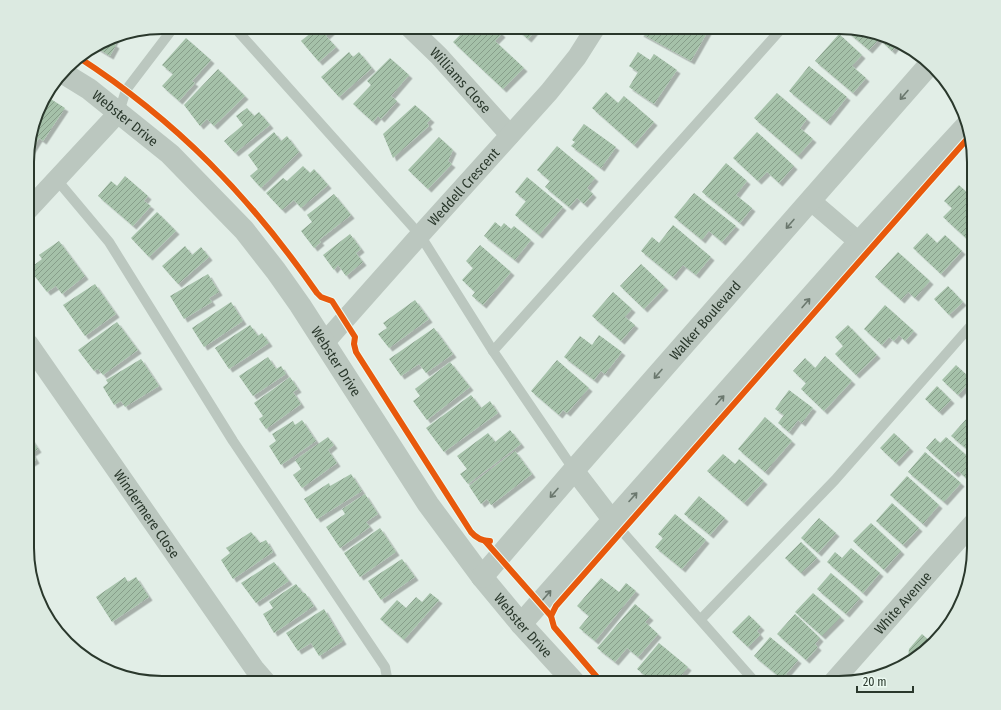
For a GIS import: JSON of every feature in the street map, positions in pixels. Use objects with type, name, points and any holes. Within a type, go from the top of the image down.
[{"type":"street","name":"Williams Close","points":[[420,34],[510,134]]},
{"type":"street","name":"Weddell Crescent","points":[[325,342],[549,92],[577,57],[592,34]]},
{"type":"street","name":"Walker Boulevard","points":[[482,577],[574,470],[926,69]]},
{"type":"street","name":"Webster Drive","points":[[68,76],[89,89],[170,154],[244,230],[276,271],[325,342],[428,504],[482,577],[521,624],[569,676]]},
{"type":"street","points":[[34,204],[119,112]]},
{"type":"street","points":[[521,624],[860,242],[963,130]]},
{"type":"street","points":[[811,201],[860,242]]},
{"type":"street","name":"Windermere Close","points":[[34,352],[261,676]]},
{"type":"street","points":[[574,470],[613,521]]},
{"type":"street","name":"White Avenue","points":[[838,676],[967,530]]},
{"type":"lane","points":[[119,112],[126,90],[169,34]]},
{"type":"lane","points":[[240,34],[420,235],[493,351],[574,470]]},
{"type":"lane","points":[[493,351],[777,34]]},
{"type":"lane","points":[[57,180],[108,242],[234,441],[385,667],[387,676]]},
{"type":"lane","points":[[701,619],[835,480],[967,330]]},
{"type":"lane","points":[[613,521],[750,676]]},
{"type":"building","points":[[310,34],[328,34],[326,36],[336,47],[319,62],[301,41]]},
{"type":"building","points":[[461,34],[502,34],[495,41],[524,68],[503,89],[453,42]]},
{"type":"building","points":[[522,34],[532,34],[528,39]]},
{"type":"building","points":[[642,34],[706,34],[691,61]]},
{"type":"building","points":[[839,34],[862,55],[852,66],[866,78],[853,93],[815,61]]},
{"type":"building","points":[[850,34],[878,40],[869,50]]},
{"type":"building","points":[[186,38],[211,60],[192,81],[195,83],[179,101],[162,86],[173,74],[162,65]]},
{"type":"building","points":[[882,42],[895,47],[892,51]]},
{"type":"building","points":[[114,44],[116,45],[110,56],[100,50]]},
{"type":"building","points":[[349,52],[353,57],[359,52],[372,68],[339,97],[321,77]]},
{"type":"building","points":[[638,52],[650,60],[654,54],[677,70],[654,104],[629,87],[638,72],[629,66]]},
{"type":"building","points":[[390,58],[409,75],[391,96],[397,101],[381,119],[378,116],[373,122],[353,104],[371,85],[367,81]]},
{"type":"building","points":[[809,66],[847,97],[827,122],[789,91]]},
{"type":"building","points":[[218,69],[245,96],[214,126],[207,119],[200,126],[184,105]]},
{"type":"building","points":[[606,92],[618,103],[624,96],[654,122],[634,145],[592,108]]},
{"type":"building","points":[[777,93],[807,119],[800,128],[813,139],[798,156],[754,118]]},
{"type":"building","points":[[51,99],[65,108],[43,141],[39,138],[35,144],[41,121]]},
{"type":"building","points":[[415,105],[431,119],[427,123],[429,126],[393,158],[383,134]]},
{"type":"building","points":[[247,108],[254,116],[259,112],[270,125],[235,153],[224,141],[243,125],[236,116]]},
{"type":"building","points":[[584,124],[616,147],[601,168],[571,146],[575,142],[572,140]]},
{"type":"building","points":[[274,132],[281,141],[287,136],[299,152],[261,188],[250,176],[258,169],[248,155]]},
{"type":"building","points":[[757,132],[794,166],[779,183],[767,172],[758,181],[733,158]]},
{"type":"building","points":[[439,137],[453,150],[448,161],[452,164],[428,189],[408,170]]},
{"type":"building","points":[[557,146],[595,178],[587,188],[593,194],[584,204],[577,198],[569,207],[545,187],[550,181],[537,170]]},
{"type":"building","points":[[726,163],[747,181],[736,195],[752,208],[740,223],[702,192]]},
{"type":"building","points":[[303,166],[310,173],[314,169],[328,185],[301,208],[294,200],[282,210],[266,193],[283,178],[287,181]]},
{"type":"building","points":[[125,176],[148,196],[144,201],[151,206],[133,226],[98,196],[111,181],[117,186]]},
{"type":"building","points":[[527,177],[563,207],[539,235],[515,215],[526,201],[515,192]]},
{"type":"building","points":[[959,185],[967,192],[967,239],[943,217],[952,208],[944,201]]},
{"type":"building","points":[[694,193],[736,226],[722,242],[709,231],[702,240],[674,217]]},
{"type":"building","points":[[334,194],[351,215],[319,240],[321,242],[314,248],[301,231],[312,222],[307,215]]},
{"type":"building","points":[[157,212],[176,231],[149,257],[131,238]]},
{"type":"building","points":[[495,222],[501,227],[504,223],[511,229],[514,226],[531,240],[515,260],[484,236]]},
{"type":"building","points":[[673,225],[711,257],[696,275],[683,265],[673,277],[641,251],[652,237],[659,243]]},
{"type":"building","points":[[927,233],[937,243],[945,235],[962,251],[941,274],[913,248]]},
{"type":"building","points":[[350,234],[361,249],[356,253],[363,262],[346,276],[338,265],[334,270],[323,255]]},
{"type":"building","points":[[59,241],[85,276],[62,294],[56,286],[47,292],[34,275],[34,265],[42,259],[39,255]]},
{"type":"building","points":[[480,245],[511,272],[483,305],[472,296],[475,292],[462,280],[473,268],[466,261]]},
{"type":"building","points":[[185,246],[192,255],[201,247],[209,257],[178,284],[162,266]]},
{"type":"building","points":[[898,252],[930,281],[915,298],[908,292],[901,300],[875,277]]},
{"type":"building","points":[[641,264],[665,287],[644,309],[620,286]]},
{"type":"building","points":[[208,274],[219,292],[209,298],[212,302],[184,319],[170,296]]},
{"type":"building","points":[[95,284],[116,314],[85,336],[63,305]]},
{"type":"building","points":[[948,286],[963,302],[949,315],[934,299]]},
{"type":"building","points":[[613,292],[632,309],[625,317],[635,325],[621,341],[592,316]]},
{"type":"building","points":[[415,300],[429,319],[389,348],[378,334],[387,328],[383,323]]},
{"type":"building","points":[[231,302],[243,321],[204,347],[192,328]]},
{"type":"building","points":[[885,305],[914,331],[905,341],[899,335],[894,341],[889,337],[882,345],[864,329]]},
{"type":"building","points":[[117,322],[138,350],[103,375],[98,369],[94,371],[78,350]]},
{"type":"building","points":[[250,325],[258,336],[262,333],[269,343],[229,369],[215,348]]},
{"type":"building","points":[[848,325],[877,355],[856,375],[835,354],[843,346],[835,337]]},
{"type":"building","points":[[434,328],[453,354],[426,373],[419,364],[401,376],[389,359]]},
{"type":"building","points":[[599,335],[622,352],[605,374],[601,371],[594,380],[564,357],[580,336],[592,345]]},
{"type":"building","points":[[825,356],[852,381],[824,411],[801,389],[806,383],[793,371],[805,358],[815,368]]},
{"type":"building","points":[[268,357],[276,369],[281,366],[286,374],[253,396],[239,376]]},
{"type":"building","points":[[141,359],[159,386],[125,407],[121,401],[114,405],[103,387],[108,383],[106,380]]},
{"type":"building","points":[[557,360],[589,388],[567,413],[563,410],[559,415],[531,391]]},
{"type":"building","points":[[450,362],[470,387],[427,420],[413,401],[420,396],[415,389]]},
{"type":"building","points":[[956,365],[967,375],[967,385],[958,395],[942,380]]},
{"type":"building","points":[[290,377],[298,389],[293,392],[301,404],[266,429],[259,419],[263,416],[254,403]]},
{"type":"building","points":[[937,386],[951,400],[939,412],[925,399]]},
{"type":"building","points":[[789,390],[813,408],[802,423],[798,420],[789,432],[778,423],[784,415],[775,409]]},
{"type":"building","points":[[471,395],[481,408],[490,401],[498,413],[444,452],[426,428]]},
{"type":"building","points":[[765,417],[792,441],[765,472],[738,449]]},
{"type":"building","points":[[967,418],[967,449],[951,436]]},
{"type":"building","points":[[302,420],[316,441],[281,465],[269,446],[276,441],[272,434],[293,421],[295,425]]},
{"type":"building","points":[[510,430],[521,444],[468,484],[460,474],[467,469],[457,456],[488,433],[495,442]]},
{"type":"building","points":[[894,433],[910,448],[896,463],[880,448]]},
{"type":"building","points":[[328,437],[334,445],[328,450],[337,463],[302,488],[293,475],[301,469],[295,460]]},
{"type":"building","points":[[946,437],[967,456],[966,478],[958,471],[955,474],[926,448],[935,438],[940,443]]},
{"type":"building","points":[[34,443],[38,449],[34,452]]},
{"type":"building","points":[[515,451],[532,474],[491,505],[487,499],[481,504],[469,486]]},
{"type":"building","points":[[925,452],[961,483],[944,502],[908,472]]},
{"type":"building","points":[[723,454],[735,464],[739,459],[764,481],[744,503],[707,471]]},
{"type":"building","points":[[351,474],[362,491],[317,519],[304,499],[329,483],[330,486]]},
{"type":"building","points":[[907,476],[939,505],[923,524],[890,495]]},
{"type":"building","points":[[365,494],[378,514],[366,522],[370,527],[340,548],[326,527],[345,514],[342,509]]},
{"type":"building","points":[[699,496],[725,518],[710,535],[684,514]]},
{"type":"building","points":[[892,503],[919,528],[903,545],[876,521]]},
{"type":"building","points":[[675,514],[706,540],[682,569],[655,547],[663,538],[658,534]]},
{"type":"building","points":[[819,518],[836,533],[818,553],[801,538]]},
{"type":"building","points":[[871,523],[901,551],[884,570],[853,541]]},
{"type":"building","points":[[380,528],[396,552],[360,577],[344,553]]},
{"type":"building","points":[[251,532],[260,543],[266,540],[273,552],[233,579],[221,560],[230,553],[226,548]]},
{"type":"building","points":[[801,542],[817,558],[801,573],[785,558]]},
{"type":"building","points":[[851,548],[880,573],[863,593],[827,562],[835,552],[842,558]]},
{"type":"building","points":[[402,559],[415,577],[381,600],[368,581]]},
{"type":"building","points":[[274,562],[289,581],[256,603],[241,583]]},
{"type":"building","points":[[831,573],[860,598],[846,614],[817,589]]},
{"type":"building","points":[[125,577],[128,582],[136,577],[149,597],[112,622],[96,597]]},
{"type":"building","points":[[601,578],[619,592],[626,583],[636,591],[595,641],[579,628],[589,616],[577,606]]},
{"type":"building","points":[[296,584],[303,593],[305,593],[314,606],[274,633],[263,614],[273,608],[269,602]]},
{"type":"building","points":[[430,593],[439,600],[404,640],[380,619],[397,600],[406,608],[416,597],[422,602]]},
{"type":"building","points":[[813,593],[841,617],[822,636],[795,612]]},
{"type":"building","points":[[635,604],[650,617],[645,622],[658,634],[638,657],[627,648],[615,662],[597,648]]},
{"type":"building","points":[[324,609],[343,641],[319,656],[311,643],[298,651],[286,633]]},
{"type":"building","points":[[795,614],[820,638],[815,644],[818,647],[806,660],[777,634]]},
{"type":"building","points":[[749,615],[761,627],[757,631],[760,635],[748,647],[732,632]]},
{"type":"building","points":[[922,634],[928,639],[908,655],[909,649]]},
{"type":"building","points":[[770,637],[798,660],[785,676],[778,676],[754,656]]},
{"type":"building","points":[[659,643],[688,667],[681,676],[645,676],[637,669]]},
{"type":"cycle path","points":[[84,61],[148,107],[210,163],[265,225],[292,258],[317,293],[321,297],[332,301],[355,337],[354,344],[356,352],[471,532],[479,539],[490,541]]},
{"type":"cycle path","points":[[596,676],[554,627],[551,616],[556,606],[965,141]]},
{"type":"cycle path","points":[[485,541],[551,616]]}]
